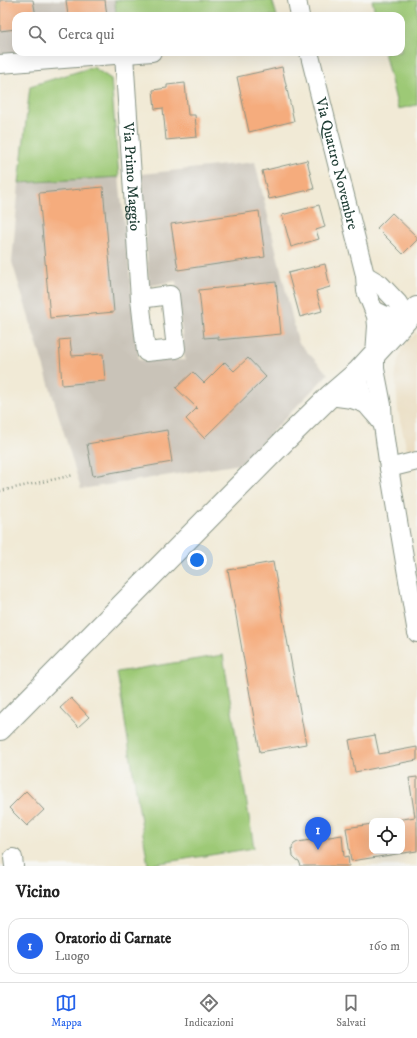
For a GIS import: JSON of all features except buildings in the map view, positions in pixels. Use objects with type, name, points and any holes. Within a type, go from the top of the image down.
[{"type":"main road","points":[[0,729],[272,452],[330,396],[359,371],[375,354],[406,312]]},
{"type":"street","points":[[296,0],[299,12]]},
{"type":"street","points":[[0,64],[110,56]]},
{"type":"street","name":"Via Primo Maggio","points":[[124,56],[140,299]]},
{"type":"street","name":"Via Quattro Novembre","points":[[310,56],[365,275],[366,291],[376,316],[375,368],[382,405],[389,468],[417,633]]},
{"type":"street","points":[[365,275],[380,284],[406,312]]},
{"type":"street","points":[[406,312],[417,298]]},
{"type":"street","points":[[374,310],[406,312]]},
{"type":"street","points":[[359,371],[379,391]]},
{"type":"street","points":[[359,371],[359,387],[366,404],[384,425]]},
{"type":"street","points":[[330,396],[352,399],[366,404]]},
{"type":"street","points":[[389,468],[417,461]]},
{"type":"path","points":[[0,491],[74,475]]},
{"type":"shaded area","points":[[0,0],[115,0],[116,12],[12,12],[12,54],[0,55]]},
{"type":"shaded area","points":[[255,162],[298,342],[328,374],[241,464],[81,489],[12,262],[19,183],[119,177],[139,360],[185,360],[176,281],[149,286],[142,174]]},
{"type":"shaded area","points":[[417,332],[417,451],[412,453],[406,446],[398,411],[395,374],[402,347]]},
{"type":"green space","points":[[115,0],[272,0],[276,12],[116,12]]},
{"type":"green space","points":[[372,0],[417,0],[417,105],[398,109],[385,56],[405,56],[405,12],[375,12]]},
{"type":"green space","points":[[93,67],[111,79],[119,177],[19,183],[30,86]]},
{"type":"green space","points":[[223,655],[254,848],[148,865],[117,672]]},
{"type":"place","name":"Oratorio di Carnate","points":[[318,850]]}]
